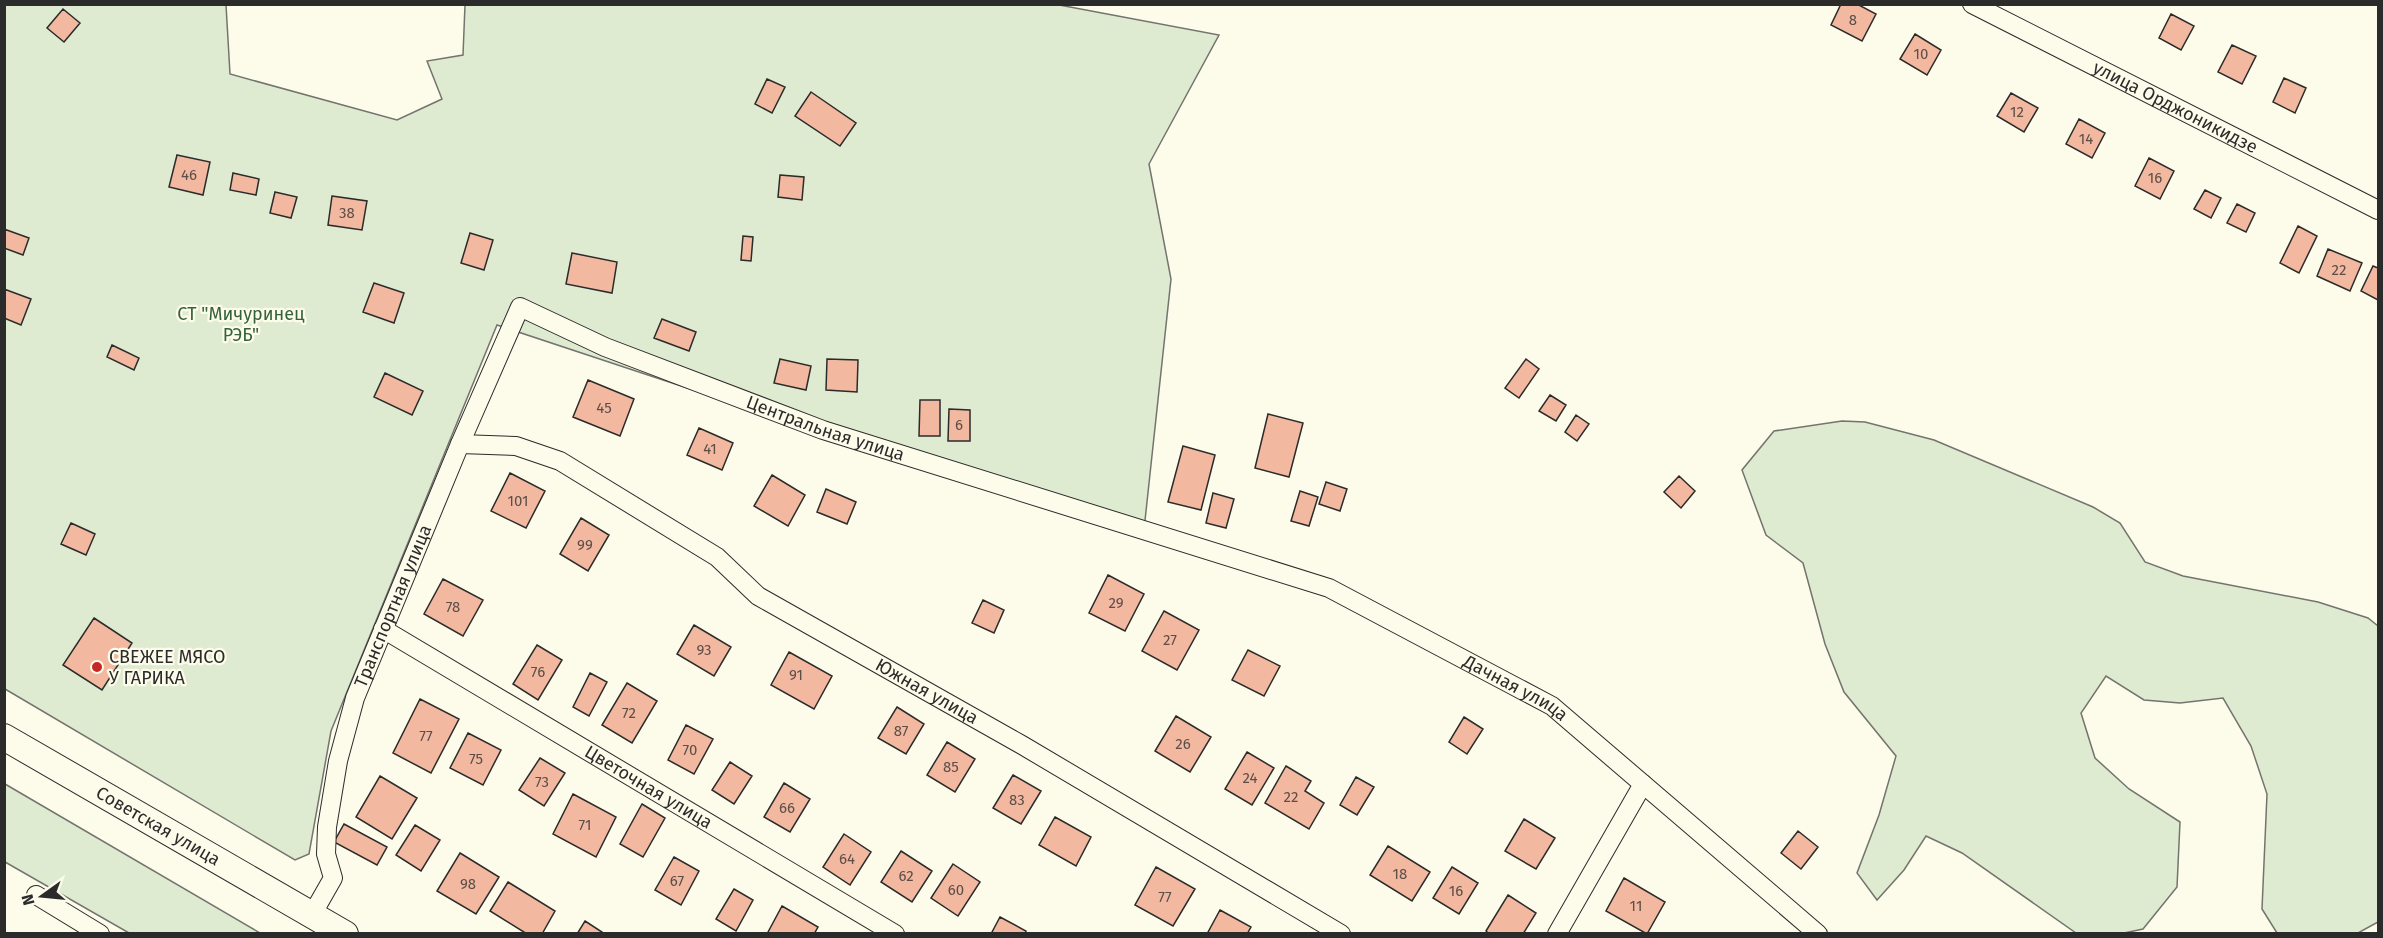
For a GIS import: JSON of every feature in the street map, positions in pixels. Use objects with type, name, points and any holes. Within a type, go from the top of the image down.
[{"type":"main road","name":"Советская улица","points":[[4,736],[343,932]]},
{"type":"street","name":"улица Орджоникидзе","points":[[1972,4],[2379,210]]},
{"type":"street","name":"Транспортная улица","points":[[313,914],[333,878],[326,854],[327,827],[338,761],[355,699],[460,444],[520,307]]},
{"type":"street","name":"Центральная улица","points":[[520,307],[605,347],[823,430],[1148,531]]},
{"type":"street","name":"Южная улица","points":[[460,444],[516,446],[560,461],[717,557],[758,596],[1022,745],[1341,933]]},
{"type":"street","name":"Дачная улица","points":[[1148,531],[1329,588],[1552,706],[1818,933]]},
{"type":"street","name":"Цветочная улица","points":[[383,629],[895,933]]},
{"type":"street","points":[[1557,933],[1643,784]]},
{"type":"street","points":[[36,896],[100,933]]},
{"type":"green space","name":"СТ \"Мичуринец РЭБ\"","points":[[1054,4],[1219,35],[1149,164],[1171,279],[1143,539],[497,325],[331,731],[309,854],[295,860],[5,689],[5,5],[226,5],[230,74],[397,120],[442,99],[427,61],[463,55],[465,5]]},
{"type":"green space","points":[[1842,421],[1865,422],[1934,440],[2093,507],[2120,523],[2145,562],[2183,576],[2318,602],[2368,618],[2378,626],[2378,922],[2358,933],[2277,933],[2262,909],[2267,794],[2251,746],[2223,698],[2180,703],[2144,700],[2106,676],[2081,713],[2095,758],[2129,789],[2180,822],[2177,887],[2143,929],[2124,933],[2076,933],[1962,853],[1926,836],[1904,870],[1877,900],[1857,873],[1879,815],[1896,756],[1844,692],[1825,644],[1803,563],[1766,535],[1742,470],[1774,431]]},
{"type":"green space","points":[[5,784],[260,933],[129,933],[5,862]]},
{"type":"building","points":[[1841,4],[1857,4],[1876,14],[1862,41],[1831,25]]},
{"type":"building","points":[[63,9],[80,23],[64,42],[47,28]]},
{"type":"building","points":[[2171,14],[2194,26],[2181,50],[2159,38]]},
{"type":"building","points":[[1915,34],[1941,50],[1927,75],[1900,59]]},
{"type":"building","points":[[2232,45],[2256,56],[2242,84],[2218,72]]},
{"type":"building","points":[[2284,78],[2306,88],[2295,113],[2273,102]]},
{"type":"building","points":[[767,79],[785,87],[772,113],[755,104]]},
{"type":"building","points":[[811,92],[856,123],[840,146],[795,116]]},
{"type":"building","points":[[2011,93],[2038,108],[2024,132],[1997,116]]},
{"type":"building","points":[[2079,119],[2105,133],[2092,158],[2066,144]]},
{"type":"building","points":[[177,155],[210,162],[203,195],[169,187]]},
{"type":"building","points":[[2149,158],[2174,171],[2160,199],[2135,186]]},
{"type":"building","points":[[233,173],[259,179],[256,195],[230,190]]},
{"type":"building","points":[[780,175],[804,177],[802,200],[778,197]]},
{"type":"building","points":[[2205,190],[2221,198],[2211,218],[2194,209]]},
{"type":"building","points":[[275,192],[297,197],[291,218],[270,213]]},
{"type":"building","points":[[332,196],[367,201],[362,230],[328,225]]},
{"type":"building","points":[[2237,204],[2255,213],[2246,232],[2227,223]]},
{"type":"building","points":[[2298,226],[2317,236],[2299,273],[2280,263]]},
{"type":"building","points":[[4,229],[29,238],[23,255],[4,248]]},
{"type":"building","points":[[470,233],[493,240],[484,270],[461,263]]},
{"type":"building","points":[[743,236],[753,237],[751,261],[741,260]]},
{"type":"building","points":[[2328,249],[2362,263],[2350,291],[2317,276]]},
{"type":"building","points":[[572,253],[617,262],[612,293],[566,284]]},
{"type":"building","points":[[2373,266],[2378,268],[2378,300],[2361,291]]},
{"type":"building","points":[[374,283],[404,293],[394,323],[363,312]]},
{"type":"building","points":[[4,289],[31,299],[21,325],[4,318]]},
{"type":"building","points":[[662,319],[696,332],[689,351],[654,338]]},
{"type":"building","points":[[112,345],[139,358],[134,370],[107,357]]},
{"type":"building","points":[[780,359],[811,366],[806,390],[774,383]]},
{"type":"building","points":[[827,359],[858,360],[857,392],[826,390]]},
{"type":"building","points":[[1526,359],[1539,369],[1519,398],[1505,388]]},
{"type":"building","points":[[385,373],[423,391],[412,415],[374,397]]},
{"type":"building","points":[[588,380],[634,399],[620,436],[573,417]]},
{"type":"building","points":[[1550,395],[1566,405],[1556,421],[1539,411]]},
{"type":"building","points":[[920,400],[940,400],[940,436],[919,436]]},
{"type":"building","points":[[949,409],[970,410],[970,441],[948,441]]},
{"type":"building","points":[[1268,414],[1303,423],[1289,477],[1255,468]]},
{"type":"building","points":[[1576,415],[1589,424],[1577,441],[1565,432]]},
{"type":"building","points":[[699,428],[733,443],[722,470],[687,455]]},
{"type":"building","points":[[1183,446],[1215,455],[1201,510],[1168,502]]},
{"type":"building","points":[[510,473],[545,491],[526,528],[491,511]]},
{"type":"building","points":[[772,475],[805,495],[788,526],[754,506]]},
{"type":"building","points":[[1679,476],[1695,491],[1681,508],[1664,492]]},
{"type":"building","points":[[1326,482],[1347,489],[1340,511],[1319,504]]},
{"type":"building","points":[[826,489],[856,502],[847,524],[817,512]]},
{"type":"building","points":[[1300,491],[1318,497],[1309,526],[1291,521]]},
{"type":"building","points":[[1213,493],[1234,499],[1226,528],[1206,523]]},
{"type":"building","points":[[581,518],[609,535],[588,571],[560,554]]},
{"type":"building","points":[[71,523],[95,534],[86,555],[61,544]]},
{"type":"building","points":[[1108,575],[1144,594],[1125,631],[1089,613]]},
{"type":"building","points":[[443,579],[483,600],[463,636],[424,614]]},
{"type":"building","points":[[983,600],[1004,610],[994,633],[972,623]]},
{"type":"building","points":[[1164,611],[1199,630],[1177,670],[1142,651]]},
{"type":"building","points":[[94,618],[132,643],[102,690],[63,665]]},
{"type":"building","points":[[694,625],[731,647],[714,676],[677,654]]},
{"type":"building","points":[[537,645],[562,660],[538,700],[513,684]]},
{"type":"building","points":[[1248,650],[1280,666],[1264,696],[1232,680]]},
{"type":"building","points":[[789,652],[832,676],[814,709],[771,685]]},
{"type":"building","points":[[590,673],[607,682],[589,716],[573,707]]},
{"type":"building","points":[[627,683],[657,701],[632,743],[602,725]]},
{"type":"building","points":[[420,699],[459,719],[431,773],[393,753]]},
{"type":"building","points":[[897,707],[924,724],[906,754],[878,738]]},
{"type":"building","points":[[1176,716],[1211,737],[1190,772],[1155,751]]},
{"type":"building","points":[[1464,717],[1483,729],[1467,754],[1449,742]]},
{"type":"building","points":[[686,725],[713,739],[694,774],[668,760]]},
{"type":"building","points":[[468,733],[501,750],[483,785],[450,768]]},
{"type":"building","points":[[947,742],[975,759],[955,792],[927,775]]},
{"type":"building","points":[[1247,752],[1274,768],[1252,805],[1225,789]]},
{"type":"building","points":[[540,758],[565,773],[544,806],[519,790]]},
{"type":"building","points":[[730,762],[752,776],[734,804],[712,790]]},
{"type":"building","points":[[1286,766],[1311,781],[1305,791],[1324,803],[1309,829],[1265,803]]},
{"type":"building","points":[[1013,775],[1041,791],[1021,824],[993,808]]},
{"type":"building","points":[[380,776],[417,798],[392,839],[356,817]]},
{"type":"building","points":[[1356,777],[1374,787],[1357,815],[1340,805]]},
{"type":"building","points":[[784,783],[810,799],[790,832],[764,817]]},
{"type":"building","points":[[573,794],[616,817],[596,857],[553,834]]},
{"type":"building","points":[[642,804],[665,818],[643,857],[620,844]]},
{"type":"building","points":[[1055,817],[1091,837],[1076,866],[1039,845]]},
{"type":"building","points":[[1524,819],[1555,838],[1536,869],[1505,851]]},
{"type":"building","points":[[344,824],[387,847],[377,865],[334,842]]},
{"type":"building","points":[[415,825],[440,840],[421,871],[396,855]]},
{"type":"building","points":[[1798,831],[1818,847],[1801,869],[1781,853]]},
{"type":"building","points":[[844,834],[871,852],[850,885],[823,867]]},
{"type":"building","points":[[1388,846],[1430,872],[1412,901],[1370,875]]},
{"type":"building","points":[[901,851],[932,871],[912,902],[881,882]]},
{"type":"building","points":[[460,853],[499,877],[476,914],[437,891]]},
{"type":"building","points":[[674,857],[699,871],[681,905],[655,890]]},
{"type":"building","points":[[953,864],[980,882],[958,916],[931,898]]},
{"type":"building","points":[[1156,867],[1195,889],[1173,926],[1135,905]]},
{"type":"building","points":[[1452,867],[1478,883],[1459,914],[1433,898]]},
{"type":"building","points":[[1624,878],[1665,902],[1647,934],[1606,911]]},
{"type":"building","points":[[508,882],[555,911],[542,934],[527,934],[490,911]]},
{"type":"building","points":[[734,889],[753,900],[736,931],[716,919]]},
{"type":"building","points":[[1508,895],[1536,913],[1523,934],[1489,934],[1486,931]]},
{"type":"building","points":[[782,906],[818,927],[814,934],[767,934]]},
{"type":"building","points":[[1220,910],[1251,927],[1247,934],[1207,934]]},
{"type":"building","points":[[1000,917],[1026,931],[1025,934],[991,934]]},
{"type":"building","points":[[585,921],[605,934],[577,934]]},
{"type":"place","name":"СВЕЖЕЕ МЯСО У ГАРИКА","points":[[97,667]]}]
